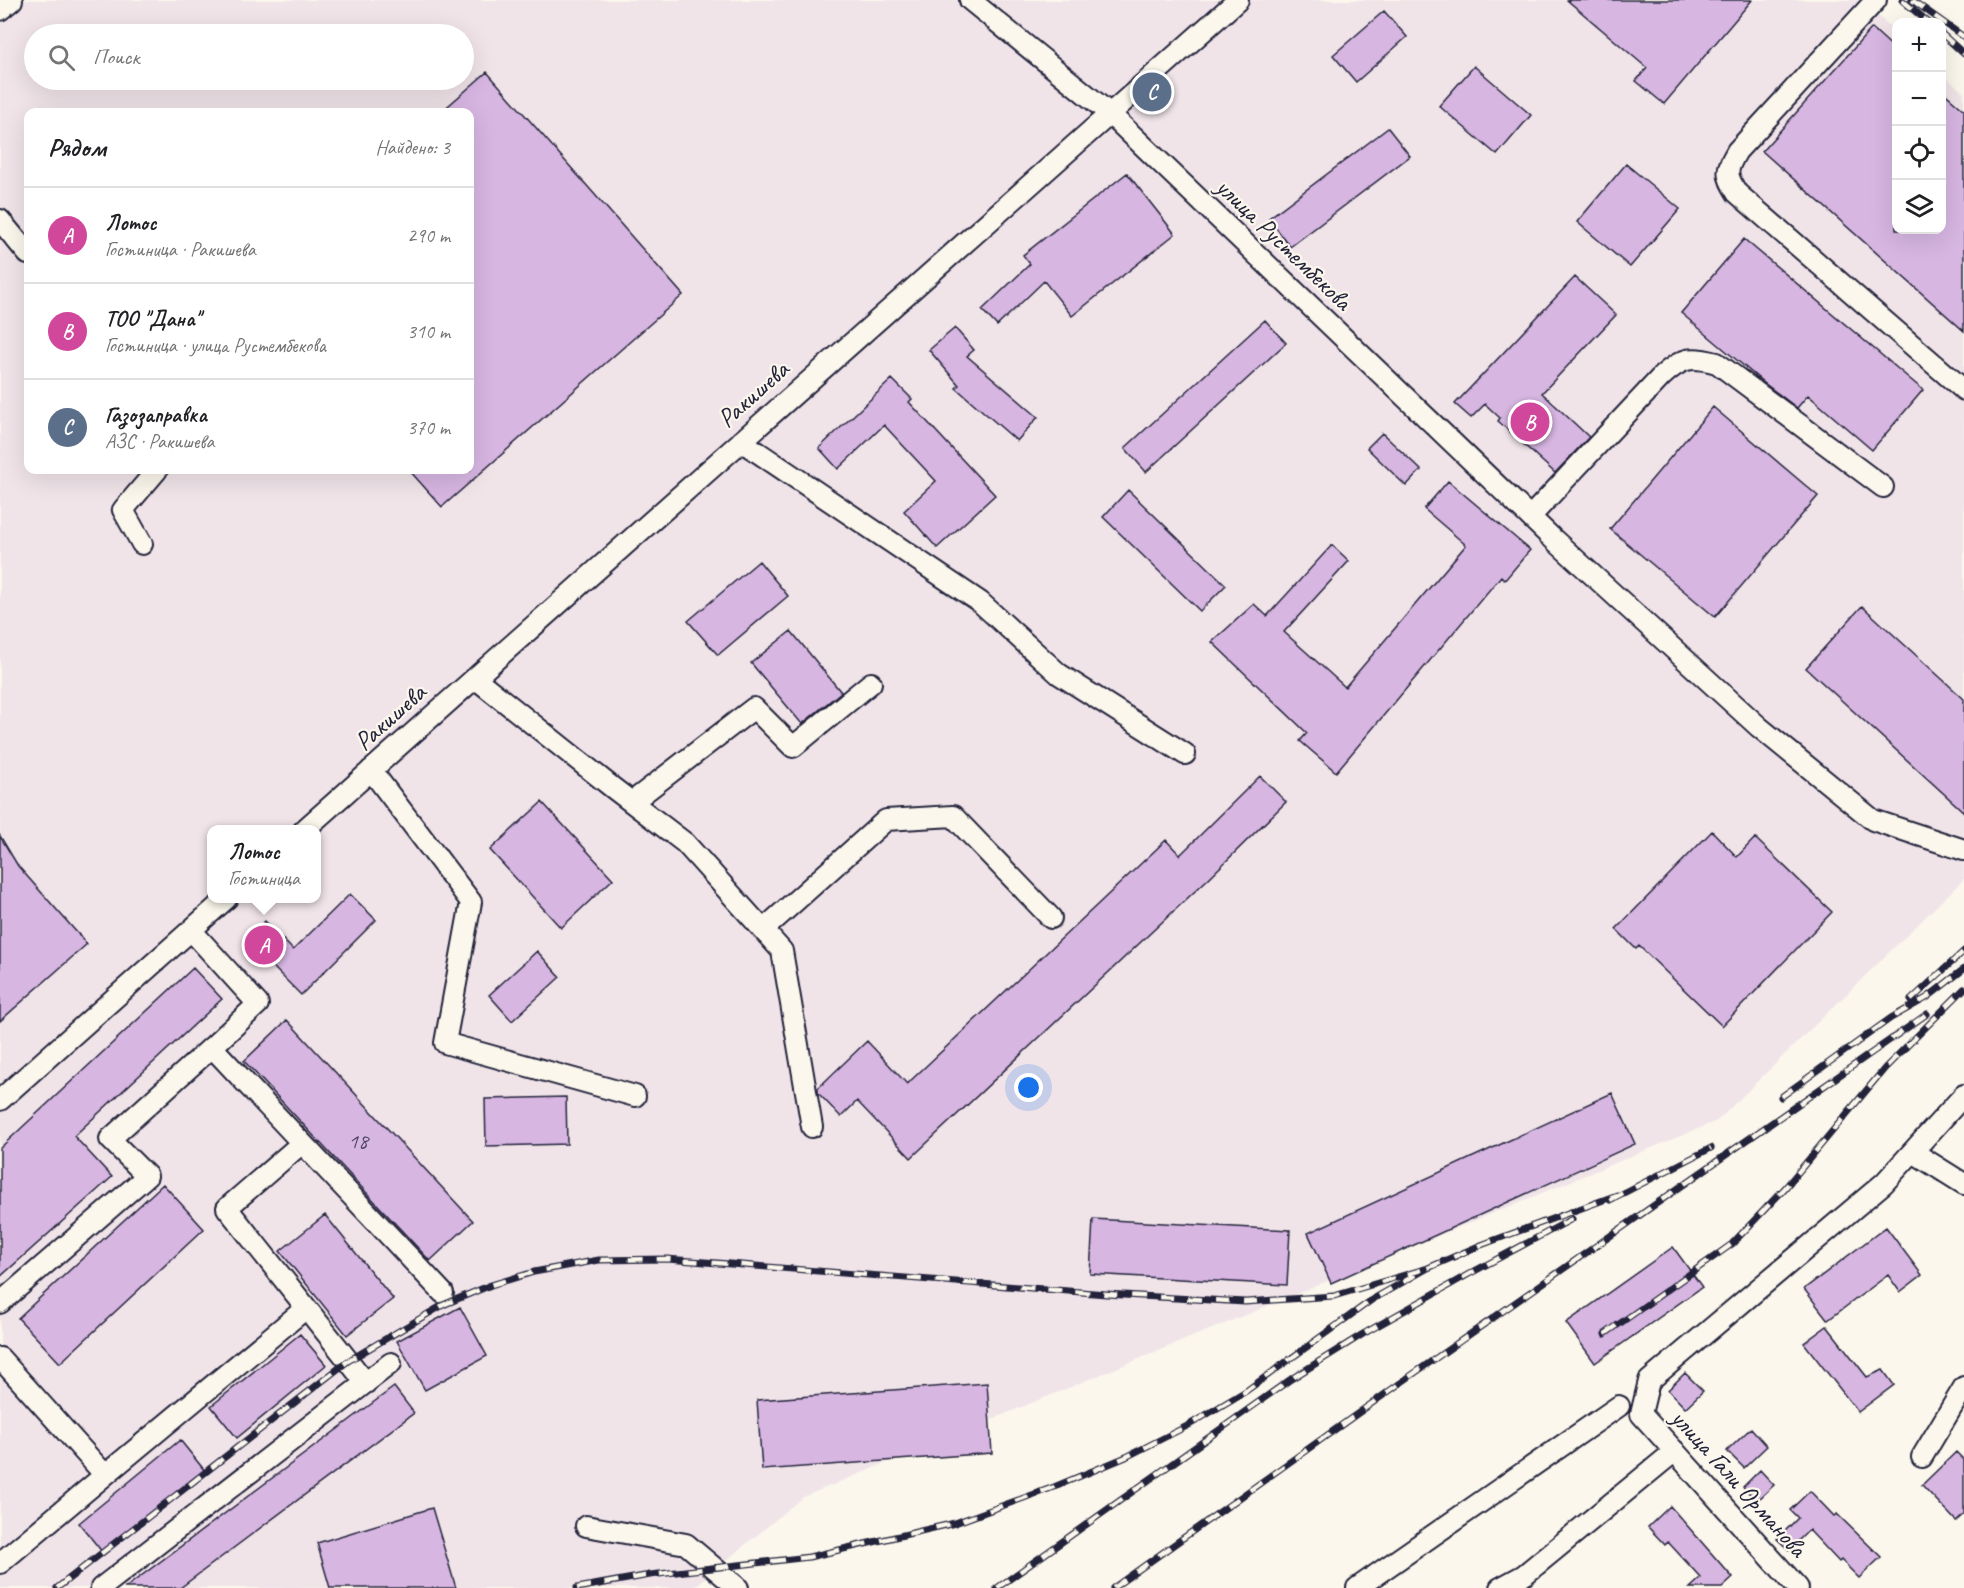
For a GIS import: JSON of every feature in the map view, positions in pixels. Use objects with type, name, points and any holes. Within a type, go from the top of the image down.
[{"type":"street","points":[[0,10],[12,0]]},
{"type":"street","name":"улица Рустембекова","points":[[970,0],[1109,113],[1551,537],[1759,727],[1873,820],[1964,850]]},
{"type":"street","name":"Ракишева","points":[[310,825],[1238,0]]},
{"type":"street","points":[[1875,0],[1737,151],[1728,166],[1729,180],[1737,193],[1964,390]]},
{"type":"street","points":[[0,220],[24,249]]},
{"type":"street","points":[[1530,517],[1662,376],[1675,365],[1696,357],[1717,363],[1882,486]]},
{"type":"street","points":[[741,441],[980,602],[1059,674],[1185,754]]},
{"type":"street","points":[[142,544],[123,510],[154,474]]},
{"type":"street","points":[[475,678],[685,843],[782,951],[812,1127]]},
{"type":"street","points":[[632,802],[754,708],[793,747],[871,683]]},
{"type":"street","points":[[371,770],[471,902],[445,1043],[635,1096]]},
{"type":"street","points":[[763,930],[886,820],[953,816],[1051,918]]},
{"type":"street","points":[[0,1100],[221,903]]},
{"type":"street","points":[[0,1303],[147,1176],[110,1139],[258,1004],[191,930]]},
{"type":"street","points":[[213,1047],[443,1293]]},
{"type":"street","points":[[1964,1095],[1913,1152],[1964,1184]]},
{"type":"street","points":[[302,1143],[227,1208],[366,1383]]},
{"type":"street","name":"улица Гали Орманова","points":[[1798,1588],[1641,1414],[1649,1381],[1860,1205],[1884,1184],[1913,1152]]},
{"type":"street","points":[[0,1563],[306,1308]]},
{"type":"street","points":[[0,1358],[105,1475]]},
{"type":"street","points":[[101,1588],[391,1363]]},
{"type":"street","points":[[1922,1457],[1964,1387]]},
{"type":"street","points":[[1357,1588],[1619,1406]]},
{"type":"street","points":[[1500,1588],[1529,1581],[1675,1451]]},
{"type":"street","points":[[585,1526],[686,1544],[738,1588]]},
{"type":"shaded area","points":[[0,0],[1861,0],[1892,28],[1892,234],[1946,234],[1946,77],[1964,93],[1964,879],[1717,1121],[803,1497],[693,1588],[0,1588]]},
{"type":"building","points":[[1567,0],[1752,0],[1664,104],[1636,81],[1647,68]]},
{"type":"building","points":[[1384,11],[1407,37],[1356,82],[1333,55]]},
{"type":"building","points":[[1872,28],[1892,46],[1892,234],[1946,234],[1946,94],[1964,110],[1964,331],[1762,151]]},
{"type":"building","points":[[1474,66],[1531,115],[1497,155],[1439,106]]},
{"type":"building","points":[[487,72],[683,295],[442,507],[413,474],[474,474],[474,108],[446,108],[466,90],[474,90],[474,83]]},
{"type":"building","points":[[1388,128],[1410,156],[1290,247],[1269,218]]},
{"type":"building","points":[[1626,164],[1680,209],[1630,267],[1577,222]]},
{"type":"building","points":[[1127,173],[1175,234],[1072,316],[1044,281],[997,326],[982,310],[1030,264],[1023,255]]},
{"type":"building","points":[[1744,239],[1923,390],[1872,450],[1808,395],[1797,408],[1681,313]]},
{"type":"building","points":[[1575,277],[1616,315],[1542,393],[1589,437],[1555,473],[1498,421],[1500,418],[1485,404],[1471,418],[1455,404]]},
{"type":"building","points":[[1265,320],[1286,343],[1146,472],[1125,448]]},
{"type":"building","points":[[955,328],[974,350],[967,356],[1038,417],[1017,441],[956,388],[959,385],[929,350]]},
{"type":"building","points":[[892,379],[912,399],[909,402],[995,495],[937,548],[904,511],[936,481],[884,425],[838,469],[819,448]]},
{"type":"building","points":[[1713,407],[1818,496],[1715,617],[1610,529]]},
{"type":"building","points":[[1382,433],[1421,470],[1406,486],[1367,448]]},
{"type":"building","points":[[1448,481],[1530,550],[1505,580],[1501,576],[1336,772],[1300,741],[1307,733],[1212,642],[1254,604],[1267,616],[1332,545],[1349,561],[1284,632],[1345,687],[1466,545],[1424,509]]},
{"type":"building","points":[[1128,490],[1226,585],[1200,611],[1103,517]]},
{"type":"building","points":[[759,561],[788,596],[718,655],[688,621]]},
{"type":"building","points":[[1862,606],[1964,699],[1964,812],[1806,668]]},
{"type":"building","points":[[791,631],[841,692],[802,724],[751,663]]},
{"type":"building","points":[[1260,776],[1286,802],[1209,878],[911,1158],[857,1101],[841,1117],[818,1093],[818,1088],[867,1041],[907,1084],[1166,840],[1180,855]]},
{"type":"building","points":[[542,802],[613,879],[561,928],[490,850]]},
{"type":"building","points":[[1712,831],[1737,857],[1755,838],[1832,912],[1722,1026],[1639,946],[1636,949],[1616,929]]},
{"type":"building","points":[[0,836],[18,866],[87,944],[0,1021]]},
{"type":"building","points":[[350,894],[376,920],[301,995],[246,940],[265,921],[293,950]]},
{"type":"building","points":[[537,951],[560,977],[512,1021],[489,995]]},
{"type":"building","points":[[193,968],[222,999],[74,1136],[112,1177],[0,1277],[0,1148]]},
{"type":"building","points":[[287,1020],[473,1221],[430,1261],[244,1061]]},
{"type":"building","points":[[1612,1093],[1635,1144],[1331,1283],[1308,1233]]},
{"type":"building","points":[[566,1097],[567,1144],[486,1146],[485,1099]]},
{"type":"building","points":[[163,1184],[204,1229],[60,1363],[18,1318]]},
{"type":"building","points":[[325,1215],[393,1299],[347,1335],[280,1251]]},
{"type":"building","points":[[1093,1219],[1290,1230],[1287,1285],[1090,1274]]},
{"type":"building","points":[[1886,1227],[1922,1275],[1900,1292],[1888,1275],[1828,1320],[1804,1289]]},
{"type":"building","points":[[1673,1247],[1702,1287],[1595,1363],[1566,1323]]},
{"type":"building","points":[[460,1307],[487,1356],[425,1390],[397,1341]]},
{"type":"building","points":[[1827,1326],[1867,1377],[1883,1370],[1894,1385],[1858,1412],[1804,1343]]},
{"type":"building","points":[[300,1334],[326,1365],[237,1438],[211,1406]]},
{"type":"building","points":[[1685,1373],[1703,1391],[1685,1408],[1668,1390]]},
{"type":"building","points":[[987,1383],[992,1453],[762,1470],[757,1400]]},
{"type":"building","points":[[394,1387],[414,1413],[180,1588],[125,1588]]},
{"type":"building","points":[[1751,1428],[1767,1446],[1744,1468],[1727,1451]]},
{"type":"building","points":[[180,1440],[205,1471],[103,1553],[79,1523]]},
{"type":"building","points":[[1956,1452],[1964,1460],[1964,1514],[1956,1521],[1922,1485]]},
{"type":"building","points":[[1760,1470],[1774,1485],[1757,1501],[1743,1487]]},
{"type":"building","points":[[1810,1491],[1834,1516],[1837,1514],[1881,1557],[1859,1578],[1841,1560],[1839,1562],[1809,1530],[1789,1550],[1777,1539],[1798,1518],[1790,1510]]},
{"type":"building","points":[[1670,1506],[1733,1578],[1722,1588],[1690,1588],[1701,1578],[1668,1542],[1665,1545],[1648,1527]]},
{"type":"building","points":[[432,1508],[456,1588],[330,1588],[317,1543]]},
{"type":"railway","points":[[1902,0],[1923,18]]},
{"type":"railway","points":[[1912,0],[1964,37]]},
{"type":"railway","points":[[1946,38],[1964,54]]},
{"type":"railway","points":[[1911,1000],[1964,951]]},
{"type":"railway","points":[[1781,1097],[1891,1018],[1928,997],[1964,969]]},
{"type":"railway","points":[[1605,1334],[1732,1244],[1785,1188],[1885,1068],[1964,989]]},
{"type":"railway","points":[[1113,1588],[1399,1384],[1927,1014]]},
{"type":"railway","points":[[1610,1200],[1711,1148]]},
{"type":"railway","points":[[577,1588],[650,1575],[809,1557],[955,1523],[1054,1487],[1126,1457],[1189,1425],[1246,1391],[1373,1299],[1428,1268],[1481,1245],[1617,1195]]},
{"type":"railway","points":[[997,1588],[1291,1379],[1363,1334],[1572,1219]]},
{"type":"railway","points":[[57,1588],[348,1361],[443,1305],[491,1285],[534,1272],[599,1260],[667,1259],[1106,1294],[1245,1302],[1334,1296],[1428,1268]]},
{"type":"place","name":"Газозаправка","points":[[1152,92]]},
{"type":"place","name":"ТОО \"Дана\"","points":[[1530,422]]},
{"type":"place","name":"Лотос","points":[[264,945]]}]
